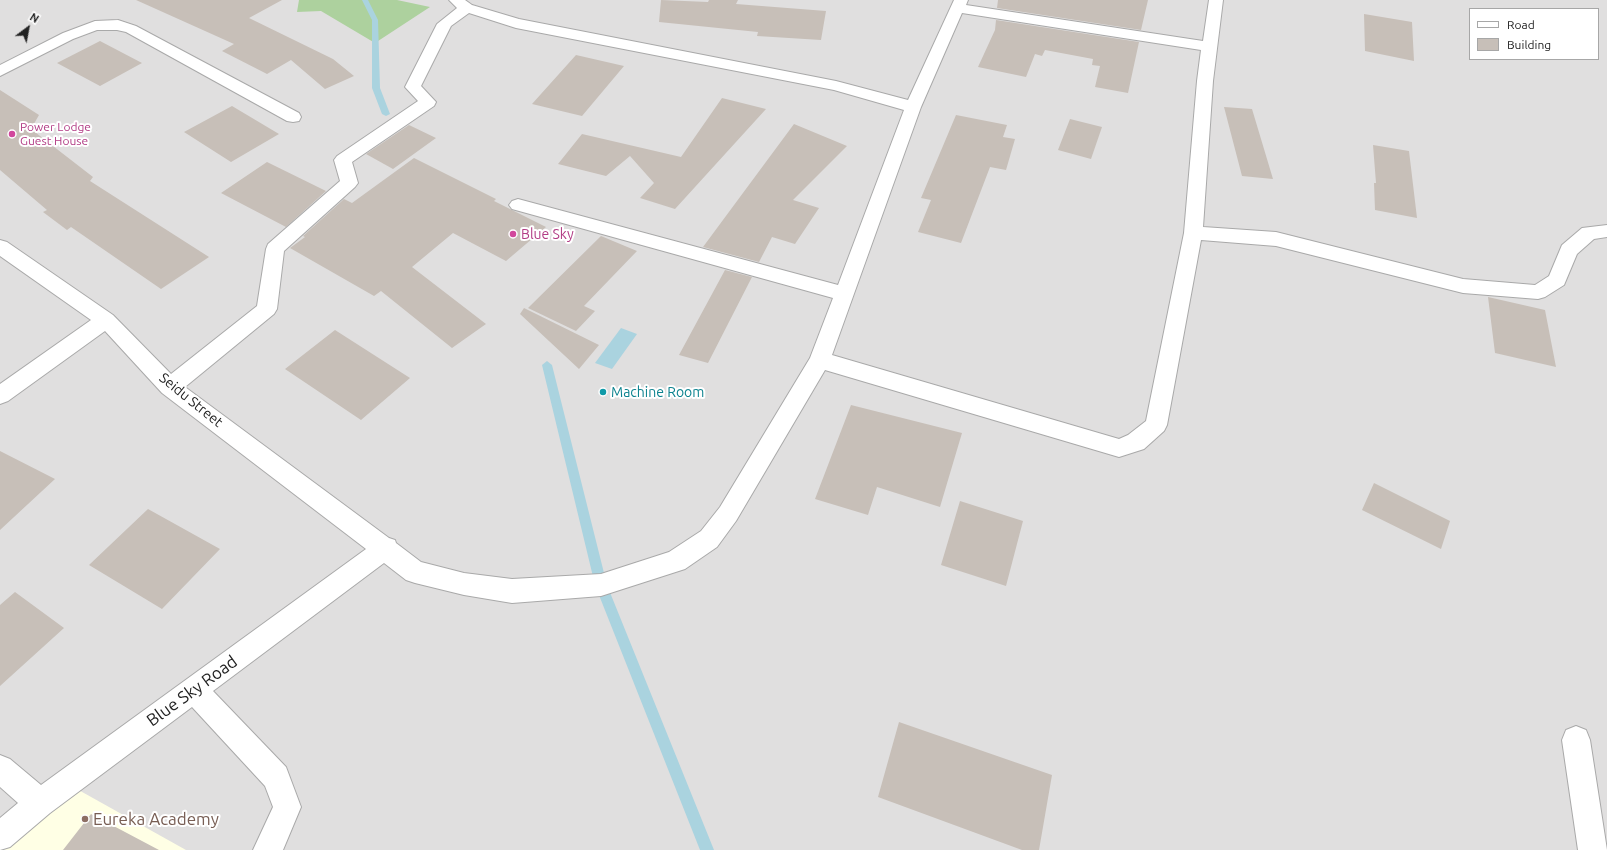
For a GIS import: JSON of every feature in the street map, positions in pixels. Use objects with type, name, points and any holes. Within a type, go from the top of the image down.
[{"type":"street","points":[[820,360],[1119,448],[1136,442],[1156,425],[1193,233],[1205,81],[1216,0]]},
{"type":"street","points":[[170,387],[267,309],[275,249],[349,184],[342,160],[428,102],[412,87],[445,24],[461,4],[516,23],[836,86],[913,107]]},
{"type":"street","points":[[959,4],[1209,47]]},
{"type":"street","name":"Seidu Street","points":[[0,247],[106,320],[170,387],[386,548],[415,572],[464,584],[512,591],[601,585],[676,561],[709,540],[728,514],[820,360],[913,107],[959,4]]},
{"type":"street","points":[[0,71],[68,36],[95,26],[118,25],[131,29],[293,117]]},
{"type":"street","points":[[518,205],[844,294]]},
{"type":"street","points":[[1193,233],[1276,239],[1463,286],[1538,292],[1557,280],[1569,250],[1589,233],[1607,231]]},
{"type":"street","points":[[0,395],[106,320]]},
{"type":"street","name":"Blue Sky Road","points":[[0,837],[40,803],[386,548]]},
{"type":"street","points":[[194,690],[276,777],[287,807],[268,850]]},
{"type":"street","points":[[1576,740],[1593,850]]},
{"type":"street","points":[[0,769],[40,803]]},
{"type":"shaded area","points":[[0,0],[1607,0],[1607,850],[0,850]]},
{"type":"shaded area","name":"Eureka Academy","points":[[75,788],[186,850],[4,850]]},
{"type":"green space","points":[[299,0],[397,0],[430,7],[375,43],[321,11],[297,12]]},
{"type":"water","points":[[621,328],[637,334],[612,369],[595,363]]},
{"type":"building","points":[[136,0],[282,0],[249,18],[333,59],[354,76],[325,89],[291,60],[267,74],[222,51],[234,44]]},
{"type":"building","points":[[661,0],[708,2],[709,0],[738,0],[736,4],[826,11],[821,40],[757,36],[758,32],[659,22]]},
{"type":"building","points":[[998,0],[1148,0],[1141,30],[997,8]]},
{"type":"building","points":[[1364,14],[1412,22],[1414,61],[1365,51]]},
{"type":"building","points":[[996,20],[1139,42],[1128,93],[1095,87],[1100,66],[1092,65],[1093,59],[1045,50],[1042,56],[1035,54],[1026,77],[978,67],[995,30]]},
{"type":"building","points":[[100,41],[142,63],[100,86],[57,63]]},
{"type":"building","points":[[576,55],[624,66],[582,116],[532,104]]},
{"type":"building","points":[[0,90],[39,115],[31,129],[93,177],[90,181],[209,257],[161,289],[71,227],[67,230],[43,212],[47,210],[0,170]]},
{"type":"building","points":[[722,98],[766,109],[675,209],[640,198],[654,183],[630,156],[606,176],[558,164],[582,134],[681,157]]},
{"type":"building","points":[[232,106],[279,134],[231,162],[184,132]]},
{"type":"building","points":[[1224,107],[1252,109],[1273,179],[1242,176]]},
{"type":"building","points":[[956,115],[1007,125],[1003,137],[1015,139],[1006,170],[990,167],[961,243],[918,232],[931,200],[921,198]]},
{"type":"building","points":[[1070,119],[1102,127],[1091,159],[1058,150]]},
{"type":"building","points":[[794,124],[847,146],[793,200],[819,208],[795,244],[772,237],[759,262],[703,247]]},
{"type":"building","points":[[409,125],[436,138],[393,169],[366,154]]},
{"type":"building","points":[[1373,145],[1409,151],[1417,218],[1375,210],[1374,183],[1376,183]]},
{"type":"building","points":[[414,158],[496,199],[494,201],[546,227],[506,261],[453,233],[412,267],[486,324],[452,348],[381,291],[374,296],[290,248],[305,237],[303,236],[344,199],[352,203]]},
{"type":"building","points":[[267,162],[326,191],[286,227],[221,193]]},
{"type":"building","points":[[601,236],[637,251],[584,306],[595,311],[576,331],[528,308]]},
{"type":"building","points":[[725,270],[752,277],[708,363],[679,355]]},
{"type":"building","points":[[1488,297],[1545,310],[1556,367],[1495,353]]},
{"type":"building","points":[[524,308],[599,345],[579,369],[520,314]]},
{"type":"building","points":[[335,330],[410,378],[361,420],[285,369]]},
{"type":"building","points":[[851,405],[962,433],[940,507],[877,487],[868,515],[815,499]]},
{"type":"building","points":[[0,451],[55,479],[0,530]]},
{"type":"building","points":[[1374,483],[1450,521],[1441,549],[1362,510]]},
{"type":"building","points":[[960,501],[1023,521],[1006,586],[941,565]]},
{"type":"building","points":[[148,509],[220,549],[162,609],[89,565]]},
{"type":"building","points":[[15,592],[64,628],[0,686],[0,605]]},
{"type":"building","points":[[899,722],[1052,775],[1039,850],[1022,850],[878,797]]},
{"type":"building","points":[[91,814],[159,850],[63,850]]},
{"type":"waterway","points":[[365,0],[375,20],[376,88],[386,114]]},
{"type":"waterway","points":[[547,365],[601,585],[707,850]]},
{"type":"place","name":"Power Lodge Guest House","points":[[12,134]]},
{"type":"place","name":"Blue Sky","points":[[513,234]]},
{"type":"place","name":"Machine Room","points":[[603,392]]},
{"type":"place","name":"Eureka Academy","points":[[85,819]]}]
